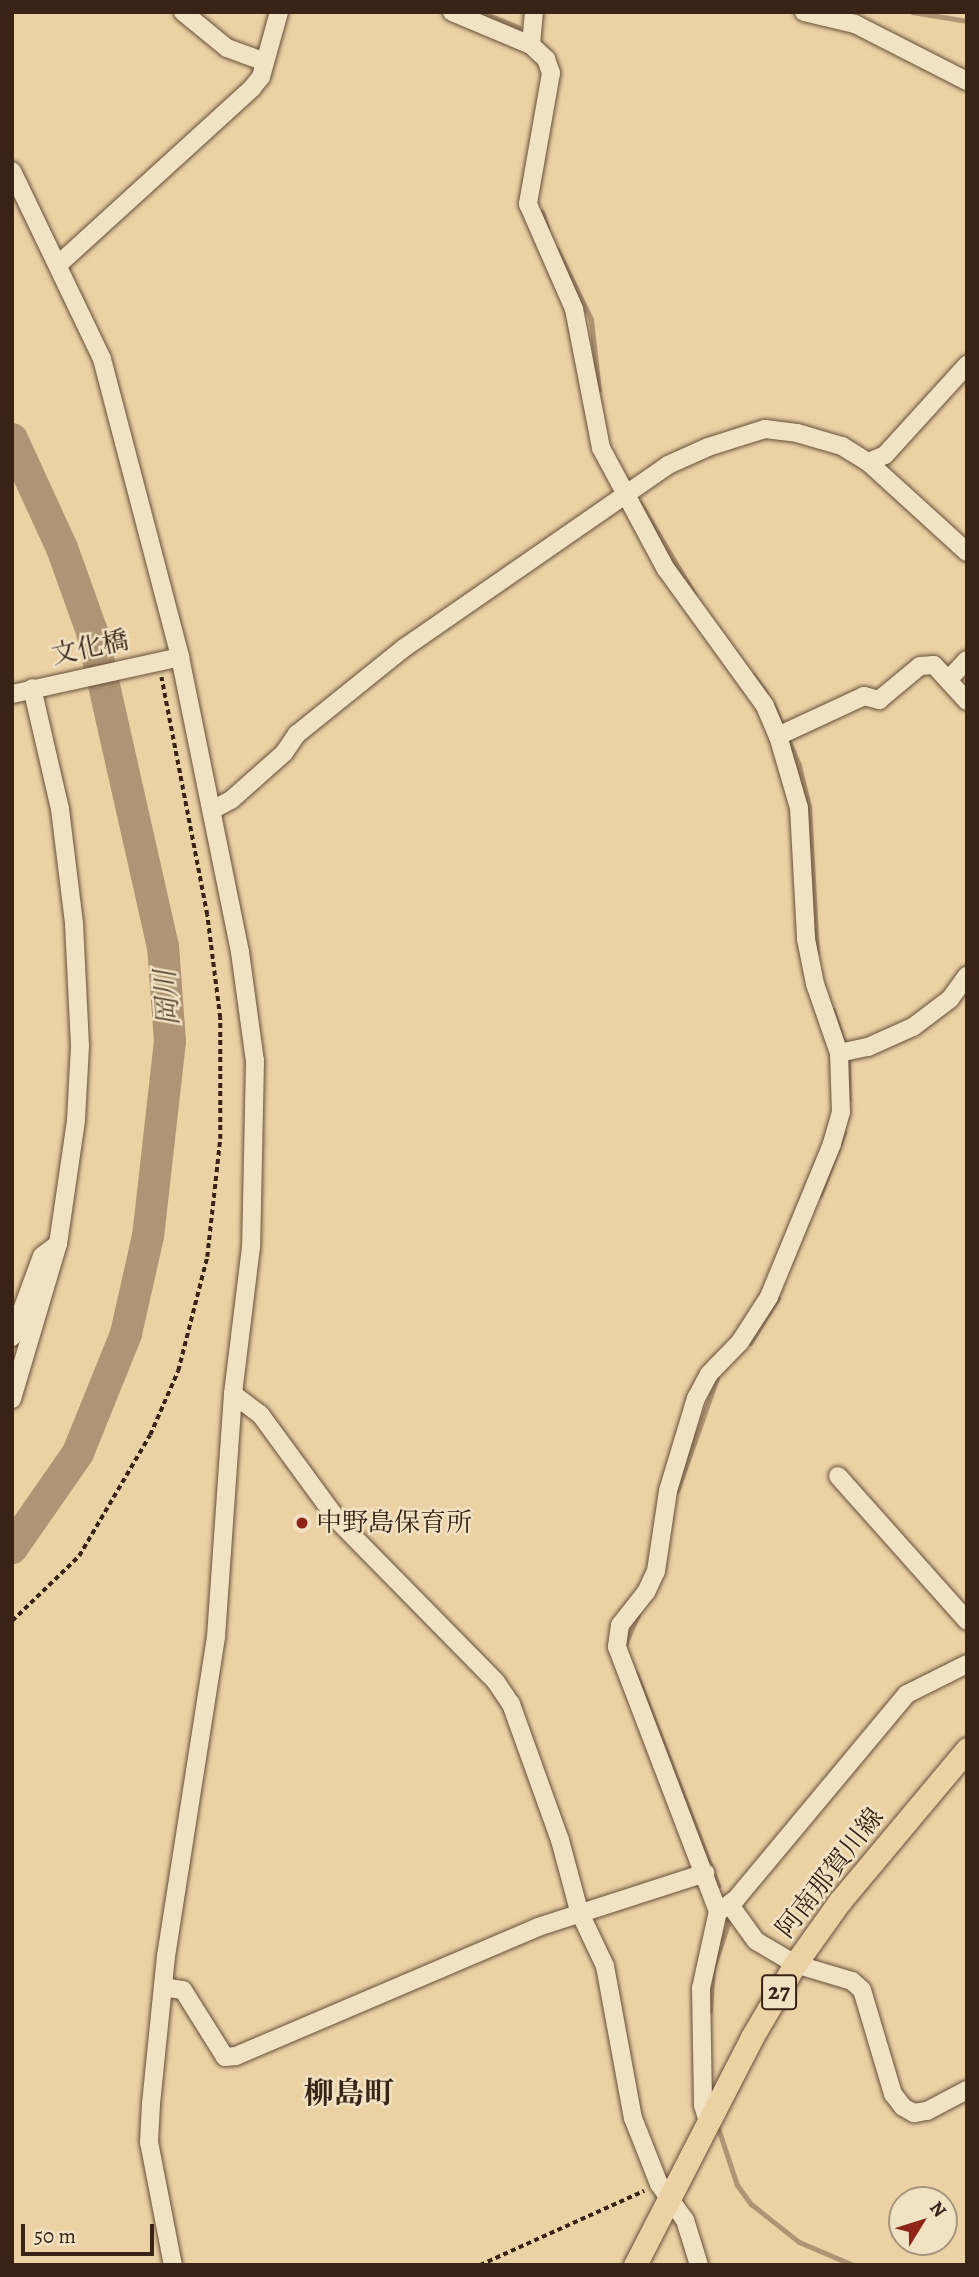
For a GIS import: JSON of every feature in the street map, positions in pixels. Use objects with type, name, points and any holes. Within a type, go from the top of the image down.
[{"type":"main road","name":"阿南那賀川線","points":[[635,2265],[664,2191],[708,2121],[795,1964],[839,1901],[967,1749]]},
{"type":"street","points":[[183,12],[227,48],[265,62]]},
{"type":"street","points":[[60,263],[252,88],[265,62],[279,12]]},
{"type":"street","points":[[452,12],[531,45],[546,59],[551,73],[528,204],[574,309],[601,448],[666,569],[765,706],[778,736],[799,807],[806,939],[815,984],[839,1053],[841,1112],[832,1144],[769,1297],[740,1342],[709,1374],[696,1398],[668,1491],[656,1571],[646,1592],[620,1625],[617,1647],[705,1873],[724,1908],[756,1941],[795,1964],[852,1981],[862,1990],[893,2094],[903,2108],[914,2113],[927,2111],[967,2090]]},
{"type":"street","points":[[531,45],[534,12]]},
{"type":"street","points":[[804,12],[855,24],[967,81]]},
{"type":"street","points":[[12,171],[60,263],[102,359],[180,657],[212,810],[255,1061],[251,1247],[233,1394],[216,1637],[166,1956],[149,2142],[173,2265]]},
{"type":"street","points":[[868,462],[886,455],[967,365]]},
{"type":"street","points":[[212,810],[231,800],[284,753],[297,734],[404,648],[668,465],[765,429],[797,433],[842,446],[868,462],[967,552]]},
{"type":"street","name":"文化橋","points":[[12,694],[180,657]]},
{"type":"street","points":[[949,679],[967,660]]},
{"type":"street","points":[[778,736],[864,696],[880,700],[920,666],[934,665],[967,701]]},
{"type":"street","points":[[12,1399],[58,1244],[76,1120],[80,1046],[74,923],[60,809],[37,687]]},
{"type":"street","points":[[839,1053],[868,1047],[913,1027],[950,999],[967,976]]},
{"type":"street","points":[[12,1337],[41,1256],[58,1244]]},
{"type":"street","points":[[233,1394],[260,1414],[339,1522],[496,1682],[511,1704],[556,1827],[579,1911],[605,1966],[621,2072],[633,2119],[664,2191],[685,2220],[699,2265]]},
{"type":"street","points":[[838,1476],[967,1621]]},
{"type":"street","points":[[708,2121],[701,2081],[701,1988],[724,1908],[907,1694],[967,1664]]},
{"type":"street","points":[[163,1987],[183,1990],[225,2057],[236,2056],[579,1911],[705,1873]]},
{"type":"path","points":[[12,1621],[79,1556],[150,1435],[178,1371],[207,1257],[220,1139],[220,1018],[207,915],[154,662]]},
{"type":"path","points":[[480,2265],[664,2191]]},
{"type":"waterway","points":[[481,12],[518,27]]},
{"type":"waterway","points":[[912,12],[967,21]]},
{"type":"waterway","points":[[542,212],[547,227]]},
{"type":"waterway","points":[[557,249],[591,319],[599,391]]},
{"type":"waterway","name":"岡川","points":[[12,439],[62,548],[92,632],[163,946],[170,1041],[148,1236],[126,1334],[78,1453],[12,1548]]},
{"type":"waterway","points":[[640,503],[694,594]]},
{"type":"waterway","points":[[753,675],[766,693]]},
{"type":"waterway","points":[[773,704],[799,765],[809,807],[817,953]]},
{"type":"waterway","points":[[833,1010],[846,1050]]},
{"type":"waterway","points":[[848,1060],[849,1099]]},
{"type":"waterway","points":[[820,1195],[844,1132]]},
{"type":"waterway","points":[[750,1343],[778,1298]]},
{"type":"waterway","points":[[677,1491],[717,1378]]},
{"type":"waterway","points":[[625,1644],[638,1615]]},
{"type":"waterway","points":[[636,1673],[718,1886]]},
{"type":"waterway","points":[[710,2011],[713,1968],[728,1924],[725,1912]]},
{"type":"waterway","points":[[716,2122],[737,2185],[751,2204],[799,2242],[853,2265]]},
{"type":"place","name":"中野島保育所","points":[[302,1523]]},
{"type":"district","name":"柳島町","points":[[349,2093]]}]
